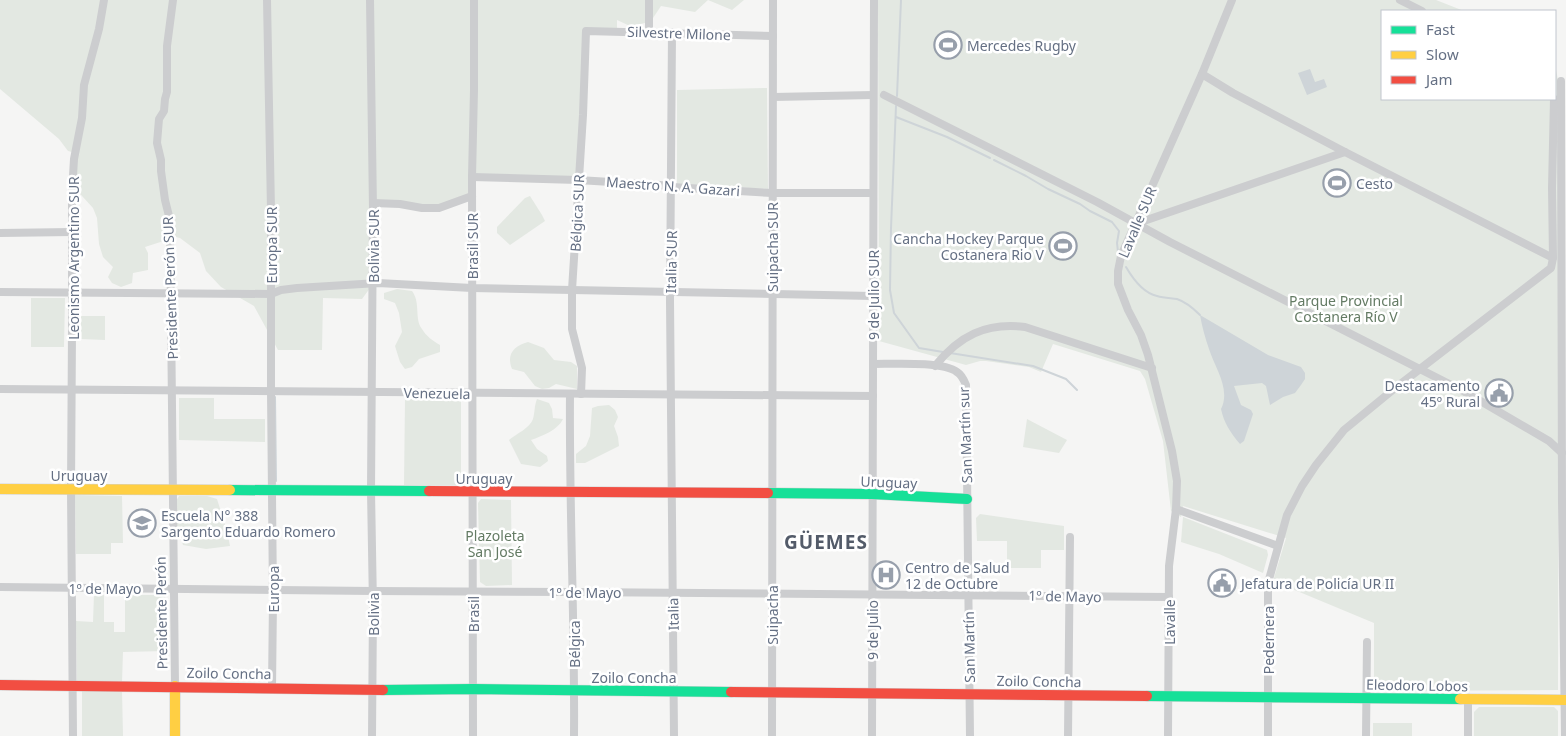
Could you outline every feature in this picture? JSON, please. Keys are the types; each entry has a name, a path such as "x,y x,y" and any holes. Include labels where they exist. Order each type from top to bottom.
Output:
{"street":[{"name":"Leonismo Argentino SUR","path":"73,736 70,489 72,194 74,159 82,118 84,85 99,29 104,0"},
{"name":"Presidente Perón SUR","path":"172,490 170,220 165,200 161,170 162,160 158,143 159,119 164,111 164,99 167,92 167,46 173,0"},
{"name":"Europa SUR","path":"268,0 272,490"},
{"name":"Bolivia SUR","path":"370,0 373,203 371,491"},
{"name":"Brasil SUR","path":"472,492 474,0"},
{"path":"649,0 649,31"},
{"name":"Suipacha SUR","path":"772,494 773,0"},
{"path":"773,97 873,95 874,0"},
{"name":"Lavalle SUR","path":"1176,509 1177,481 1175,466 1152,368 1144,343 1118,284 1118,271 1121,256 1202,74 1232,0"},
{"path":"1400,0 1420,10"},
{"name":"Silvestre Milone","path":"586,31 649,31 773,36"},
{"name":"Bélgica SUR","path":"581,394 582,368 572,329 572,290 583,115 586,31"},
{"name":"Italia SUR","path":"672,32 670,292 672,493"},
{"path":"1202,74 1233,93 1344,152 1553,258 1554,100"},
{"path":"1561,81 1564,245 1564,405 1562,453 1565,736"},
{"name":"9 de Julio SUR","path":"872,494 874,296 873,95"},
{"path":"884,95 1097,202 1135,224 1465,392 1549,441 1562,453"},
{"path":"1135,224 1344,152"},
{"name":"Maestro N. A. Gazari","path":"472,177 578,180 660,185 672,188 772,193 874,193"},
{"path":"373,203 439,208 472,196"},
{"path":"0,233 72,232"},
{"name":"Pedernera","path":"1268,736 1268,583 1287,515 1302,486 1344,430 1551,268 1553,258"},
{"path":"0,292 271,294 281,290 296,288 373,284 472,288 874,296"},
{"path":"873,364 935,366 949,350 982,330 1008,325 1024,327 1152,368"},
{"name":"San Martín sur","path":"935,366 951,369 964,379 966,392 967,499"},
{"name":"Venezuela","path":"0,389 873,396"},
{"path":"570,394 570,492"},
{"name":"Uruguay","path":"0,489 872,494 967,499"},
{"name":"Presidente Perón","path":"172,490 175,588 175,736"},
{"name":"Europa","path":"272,490 272,688"},
{"name":"Bolivia","path":"371,491 373,591 372,736"},
{"name":"Brasil","path":"472,492 473,736"},
{"name":"Bélgica","path":"570,492 574,736"},
{"name":"Italia","path":"672,493 674,736"},
{"name":"Suipacha","path":"772,494 772,736"},
{"name":"9 de Julio","path":"872,494 872,736"},
{"name":"San Martín","path":"967,499 970,736"},
{"path":"1176,509 1278,546"},
{"name":"Lavalle","path":"1168,736 1169,566 1176,509"},
{"path":"1068,736 1071,596 1070,537"},
{"name":"1º de Mayo","path":"0,587 1169,597"},
{"path":"1366,736 1367,642"},
{"name":"Zoilo Concha","path":"0,685 1268,698"},
{"name":"Eleodoro Lobos","path":"1268,698 1566,700"},
{"path":"1468,700 1468,736"}],"green space":[{"path":"0,0 708,0 695,12 661,6 653,18 645,23 630,26 617,20 617,31 586,31 578,180 472,177 472,196 439,208 374,204 373,284 362,299 323,298 322,350 278,350 254,306 221,287 206,271 200,253 180,238 176,237 145,247 148,253 148,270 133,273 132,283 121,287 112,283 108,277 113,267 103,257 99,244 97,218 93,208 72,185 75,156 80,154 68,151 59,139 0,89"},
{"path":"708,0 744,0 732,10"},
{"name":"Parque Provincial Costanera Río V","path":"878,0 1436,0 1461,10 1381,10 1381,100 1556,100 1556,70 1558,80 1559,237 1558,690 1386,691 1374,680 1374,623 1273,581 1286,538 1183,506 1181,517 1171,511 1163,441 1145,379 1140,371 1053,344 1041,372 1029,367 986,361 966,365 879,341"},
{"path":"767,88 768,189 677,184 677,90"},
{"path":"530,196 545,221 510,245 497,233 497,227 525,198"},
{"path":"397,289 412,291 415,296 420,325 432,340 440,345 440,352 419,359 412,367 405,369 400,362 395,346 402,332 399,313 395,303 384,299 384,293"},
{"path":"31,298 65,298 64,347 31,347"},
{"path":"81,316 105,316 105,340 81,339"},
{"path":"528,342 544,348 554,360 571,362 577,366 577,389 556,384 542,389 535,386 524,372 512,369 510,359 512,351"},
{"path":"179,398 214,398 214,419 265,419 265,442 179,440"},
{"path":"405,399 461,399 461,485 404,485"},
{"path":"537,399 549,403 553,418 563,419 554,429 531,440 537,449 547,456 548,461 540,467 521,464 509,440 531,422"},
{"path":"609,405 615,410 618,417 614,426 619,446 585,463 576,463 576,454 586,446 590,436 592,408"},
{"path":"1027,419 1067,440 1059,453 1023,447"},
{"path":"75,495 122,496 123,543 111,543 111,554 76,554"},
{"path":"179,496 207,496 217,499 230,546 206,549 183,545 175,514 176,501"},
{"name":"Plazoleta San José","path":"481,499 511,500 512,585 486,586 480,582 478,503"},
{"path":"980,514 1064,526 1064,550 1041,550 1041,568 1007,568 1007,541 977,541 976,518"},
{"path":"1183,517 1267,550 1268,555 1263,573 1219,554 1181,542"},
{"path":"94,594 104,595 104,622 114,622 114,632 125,632 125,595 164,595 166,599 166,651 123,652 122,682 77,681 76,621 93,622"},
{"path":"82,689 122,690 123,736 82,736"},
{"path":"1479,707 1554,707 1558,711 1558,736 1474,736 1474,712"},
{"path":"1373,723 1412,723 1412,736 1373,736"}],"shaded area":[{"path":"1310,69 1315,82 1324,79 1327,87 1307,95 1298,73"},
{"path":"1200,315 1268,355 1301,367 1305,373 1305,379 1295,393 1283,397 1270,405 1266,386 1262,383 1234,386 1241,405 1251,410 1253,414 1244,441 1240,444 1228,427 1222,414 1221,409 1224,401 1223,386 1208,345"}],"waterway":[{"path":"897,96 901,0"},
{"path":"896,106 890,290 894,313 919,348 943,352"},
{"path":"896,117 947,137 990,158"},
{"path":"994,160 1112,222 1119,231 1118,252"},
{"path":"1126,267 1135,281 1147,292 1160,297 1180,300 1200,315"},
{"path":"950,353 1033,366 1066,379 1077,390"},
{"path":"275,397 276,481"}],"traffic: fast":[{"path":"230,490 429,491"},
{"path":"768,493 872,494 967,499"},
{"path":"383,690 473,689 731,692"},
{"path":"1147,696 1460,699"}],"traffic: slow":[{"path":"0,489 230,490"},
{"path":"175,686 175,736"},
{"path":"1460,699 1566,700"}],"traffic: jam":[{"path":"429,491 768,493"},
{"path":"0,685 383,690"},
{"path":"731,692 1147,696"}],"place":[{"name":"Mercedes Rugby","path":"948,45"},
{"name":"Cesto","path":"1337,183"},
{"name":"Cancha Hockey Parque Costanera Rio V","path":"1063,246"},
{"name":"Destacamento 45º Rural","path":"1499,393"},
{"name":"Escuela N° 388 Sargento Eduardo Romero","path":"142,523"},
{"name":"Centro de Salud 12 de Octubre","path":"886,575"},
{"name":"Jefatura de Policía UR II","path":"1222,583"}],"district":[{"name":"GÜEMES","path":"826,542"}]}
